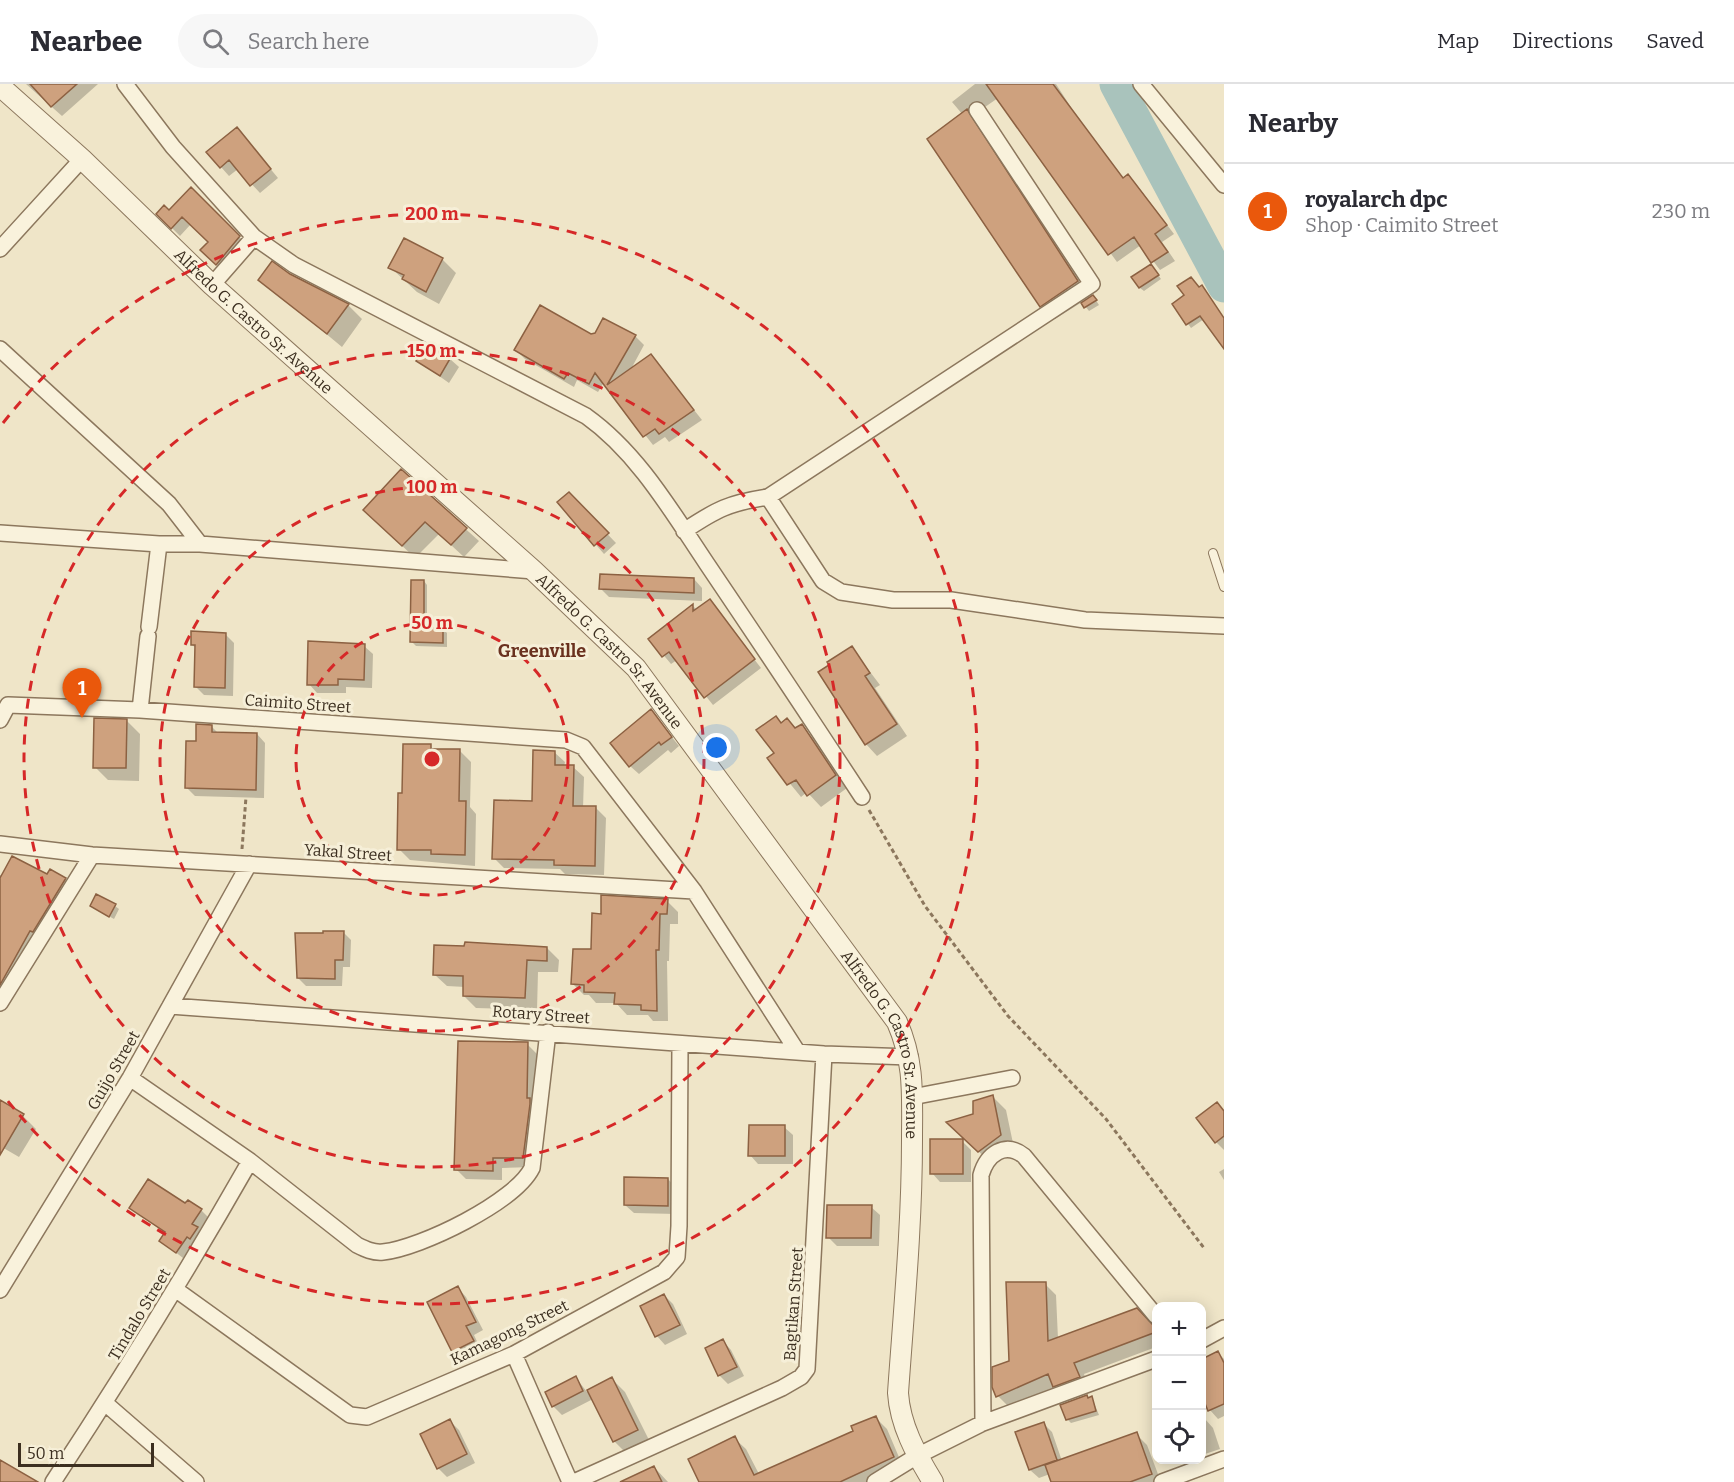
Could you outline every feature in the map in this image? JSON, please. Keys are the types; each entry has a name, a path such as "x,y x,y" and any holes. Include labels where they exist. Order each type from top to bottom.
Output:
{"street":[{"path":"125,84 173,147 254,237 294,264 586,416 608,432 630,455 684,531 862,797"},
{"path":"1141,84 1224,185"},
{"name":"Alfredo G. Castro Sr. Avenue","path":"0,86 82,159 213,285 534,572 636,668 897,1022 910,1056 912,1097 912,1196 898,1393 899,1409 917,1456 933,1482"},
{"path":"684,531 717,508 738,501 768,497 1092,284 977,110"},
{"path":"0,249 82,159"},
{"path":"213,285 254,237"},
{"path":"0,349 169,504 200,544"},
{"path":"768,497 823,581 841,592 893,600 951,600 1085,620 1224,626"},
{"path":"0,533 159,544 200,544 534,572"},
{"path":"140,710 159,544"},
{"name":"Caimito Street","path":"0,720 8,705 140,710 566,740 583,747 694,891"},
{"name":"Yakal Street","path":"0,844 92,855 694,891"},
{"path":"0,1003 92,855"},
{"name":"Guijo Street","path":"0,1290 130,1078 249,864"},
{"path":"694,891 797,1051"},
{"name":"Rotary Street","path":"170,1006 824,1054 910,1056"},
{"path":"130,1078 250,1161 357,1245 370,1251 398,1249 490,1208 517,1187 532,1168 548,1032"},
{"name":"Kamagong Street","path":"175,1289 350,1415 367,1417 514,1354 664,1272 677,1257 680,1191 680,1044"},
{"name":"Bagtikan Street","path":"572,1482 782,1389 801,1377 807,1369 824,1054"},
{"path":"912,1097 1012,1078"},
{"path":"983,1422 981,1175 991,1155 1004,1149 1015,1149 1024,1156 1152,1311"},
{"name":"Tindalo Street","path":"53,1482 175,1289 250,1161"},
{"path":"1206,1338 1224,1328"},
{"path":"514,1354 572,1482"},
{"path":"875,1482 917,1456 983,1422 1152,1360"},
{"path":"105,1403 186,1479"},
{"path":"1162,1482 1224,1459"}],"lane":[{"path":"1213,552 1224,587"}],"path":[{"path":"246,797 242,847 249,864"},
{"path":"862,797 925,906 1008,1016 1106,1119 1204,1248"}],"building":[{"path":"30,84 77,84 51,107"},
{"path":"986,84 1053,84 1123,178 1128,174 1167,225 1155,234 1168,252 1151,263 1134,237 1108,255"},
{"path":"967,109 1078,281 1040,307 927,139"},
{"path":"237,127 271,169 250,186 229,160 220,168 206,152"},
{"path":"191,187 240,236 216,265 200,250 208,242 182,217 171,229 156,214 164,205 169,210"},
{"path":"404,238 443,258 426,292 402,279 404,275 388,268"},
{"path":"272,261 290,274 349,304 327,334 258,280"},
{"path":"1151,264 1159,275 1139,288 1131,277"},
{"path":"1191,277 1199,287 1202,285 1224,318 1224,349 1200,316 1186,325 1172,304 1184,295 1177,286"},
{"path":"1093,295 1097,300 1084,308 1081,303"},
{"path":"540,305 591,334 595,333 603,318 636,335 607,385 651,354 694,410 659,434 655,429 643,437 595,373 589,384 568,373 564,379 514,350"},
{"path":"426,344 451,357 440,376 416,361"},
{"path":"401,469 467,528 451,545 425,522 402,546 363,510"},
{"path":"569,492 609,533 594,546 557,502"},
{"path":"600,574 694,578 694,593 599,589"},
{"path":"411,580 424,580 424,627 443,628 443,643 410,642"},
{"path":"710,599 755,659 704,698 669,652 662,657 648,639 693,604 693,611"},
{"path":"191,631 226,633 225,688 194,687 195,645 191,645"},
{"path":"308,641 365,644 364,680 338,679 338,685 307,685"},
{"path":"852,646 870,673 865,676 897,724 865,745 818,672 829,665 827,662"},
{"path":"651,709 672,737 661,745 659,742 629,767 610,743"},
{"path":"776,716 781,723 787,718 795,728 802,724 836,775 807,796 796,780 787,785 767,758 774,753 756,730"},
{"path":"94,718 127,719 126,768 93,768"},
{"path":"196,724 212,725 212,732 257,733 256,790 185,788 186,741 196,741"},
{"path":"403,744 431,744 431,749 460,749 459,801 466,801 465,855 431,854 431,850 397,850 398,793 402,793"},
{"path":"533,750 555,751 555,765 574,765 573,806 596,806 595,866 554,865 554,860 492,859 494,800 532,801"},
{"path":"12,856 47,874 50,869 66,878 33,932 30,931 0,985 0,878"},
{"path":"96,894 116,904 109,917 90,906"},
{"path":"601,895 668,899 667,914 660,914 659,950 656,950 657,1011 641,1010 641,1005 614,1004 615,993 584,992 584,985 571,984 573,949 591,949 592,913 601,914"},
{"path":"323,931 344,931 343,960 335,960 335,979 297,978 295,933 323,933"},
{"path":"465,942 547,947 547,961 527,960 525,998 463,996 463,976 433,975 434,945 464,946"},
{"path":"458,1041 528,1042 527,1098 530,1098 530,1104 523,1158 493,1158 493,1171 454,1170"},
{"path":"993,1095 1001,1135 978,1152 946,1122 973,1114 973,1101"},
{"path":"0,1100 24,1114 0,1155"},
{"path":"1217,1102 1224,1111 1224,1136 1215,1143 1196,1118"},
{"path":"749,1125 785,1125 785,1156 748,1156"},
{"path":"930,1139 963,1139 963,1174 930,1174"},
{"path":"624,1177 668,1178 668,1206 624,1205"},
{"path":"148,1179 185,1203 188,1200 202,1209 192,1224 198,1227 190,1239 187,1237 176,1253 159,1241 165,1232 129,1208"},
{"path":"827,1205 872,1205 871,1238 826,1238"},
{"path":"1006,1282 1046,1282 1048,1341 1137,1308 1152,1324 1152,1334 1074,1363 1080,1377 1053,1387 1048,1374 996,1397 992,1387 992,1367 1009,1361"},
{"path":"458,1286 476,1322 466,1326 474,1341 452,1352 427,1302"},
{"path":"664,1294 680,1325 655,1337 640,1306"},
{"path":"723,1339 737,1367 718,1376 705,1348"},
{"path":"1218,1351 1224,1363 1224,1404 1208,1411 1206,1406 1206,1357"},
{"path":"576,1376 583,1391 552,1407 545,1392"},
{"path":"612,1377 638,1430 613,1442 587,1390"},
{"path":"1087,1395 1088,1398 1092,1396 1096,1411 1066,1420 1060,1405"},
{"path":"876,1416 894,1457 840,1482 699,1482 688,1459 735,1436 754,1475 853,1431 851,1426"},
{"path":"450,1419 467,1454 437,1469 420,1434"},
{"path":"1044,1422 1057,1460 1029,1470 1015,1432"},
{"path":"1137,1432 1152,1474 1130,1482 1051,1482 1045,1465"},
{"path":"0,1460 38,1482 0,1482"},
{"path":"654,1466 662,1482 620,1482"}],"waterway":[{"path":"1116,84 1224,286"}],"place":[{"name":"royalarch dpc","path":"82,718"}],"district":[{"name":"Greenville","path":"542,651"}]}
